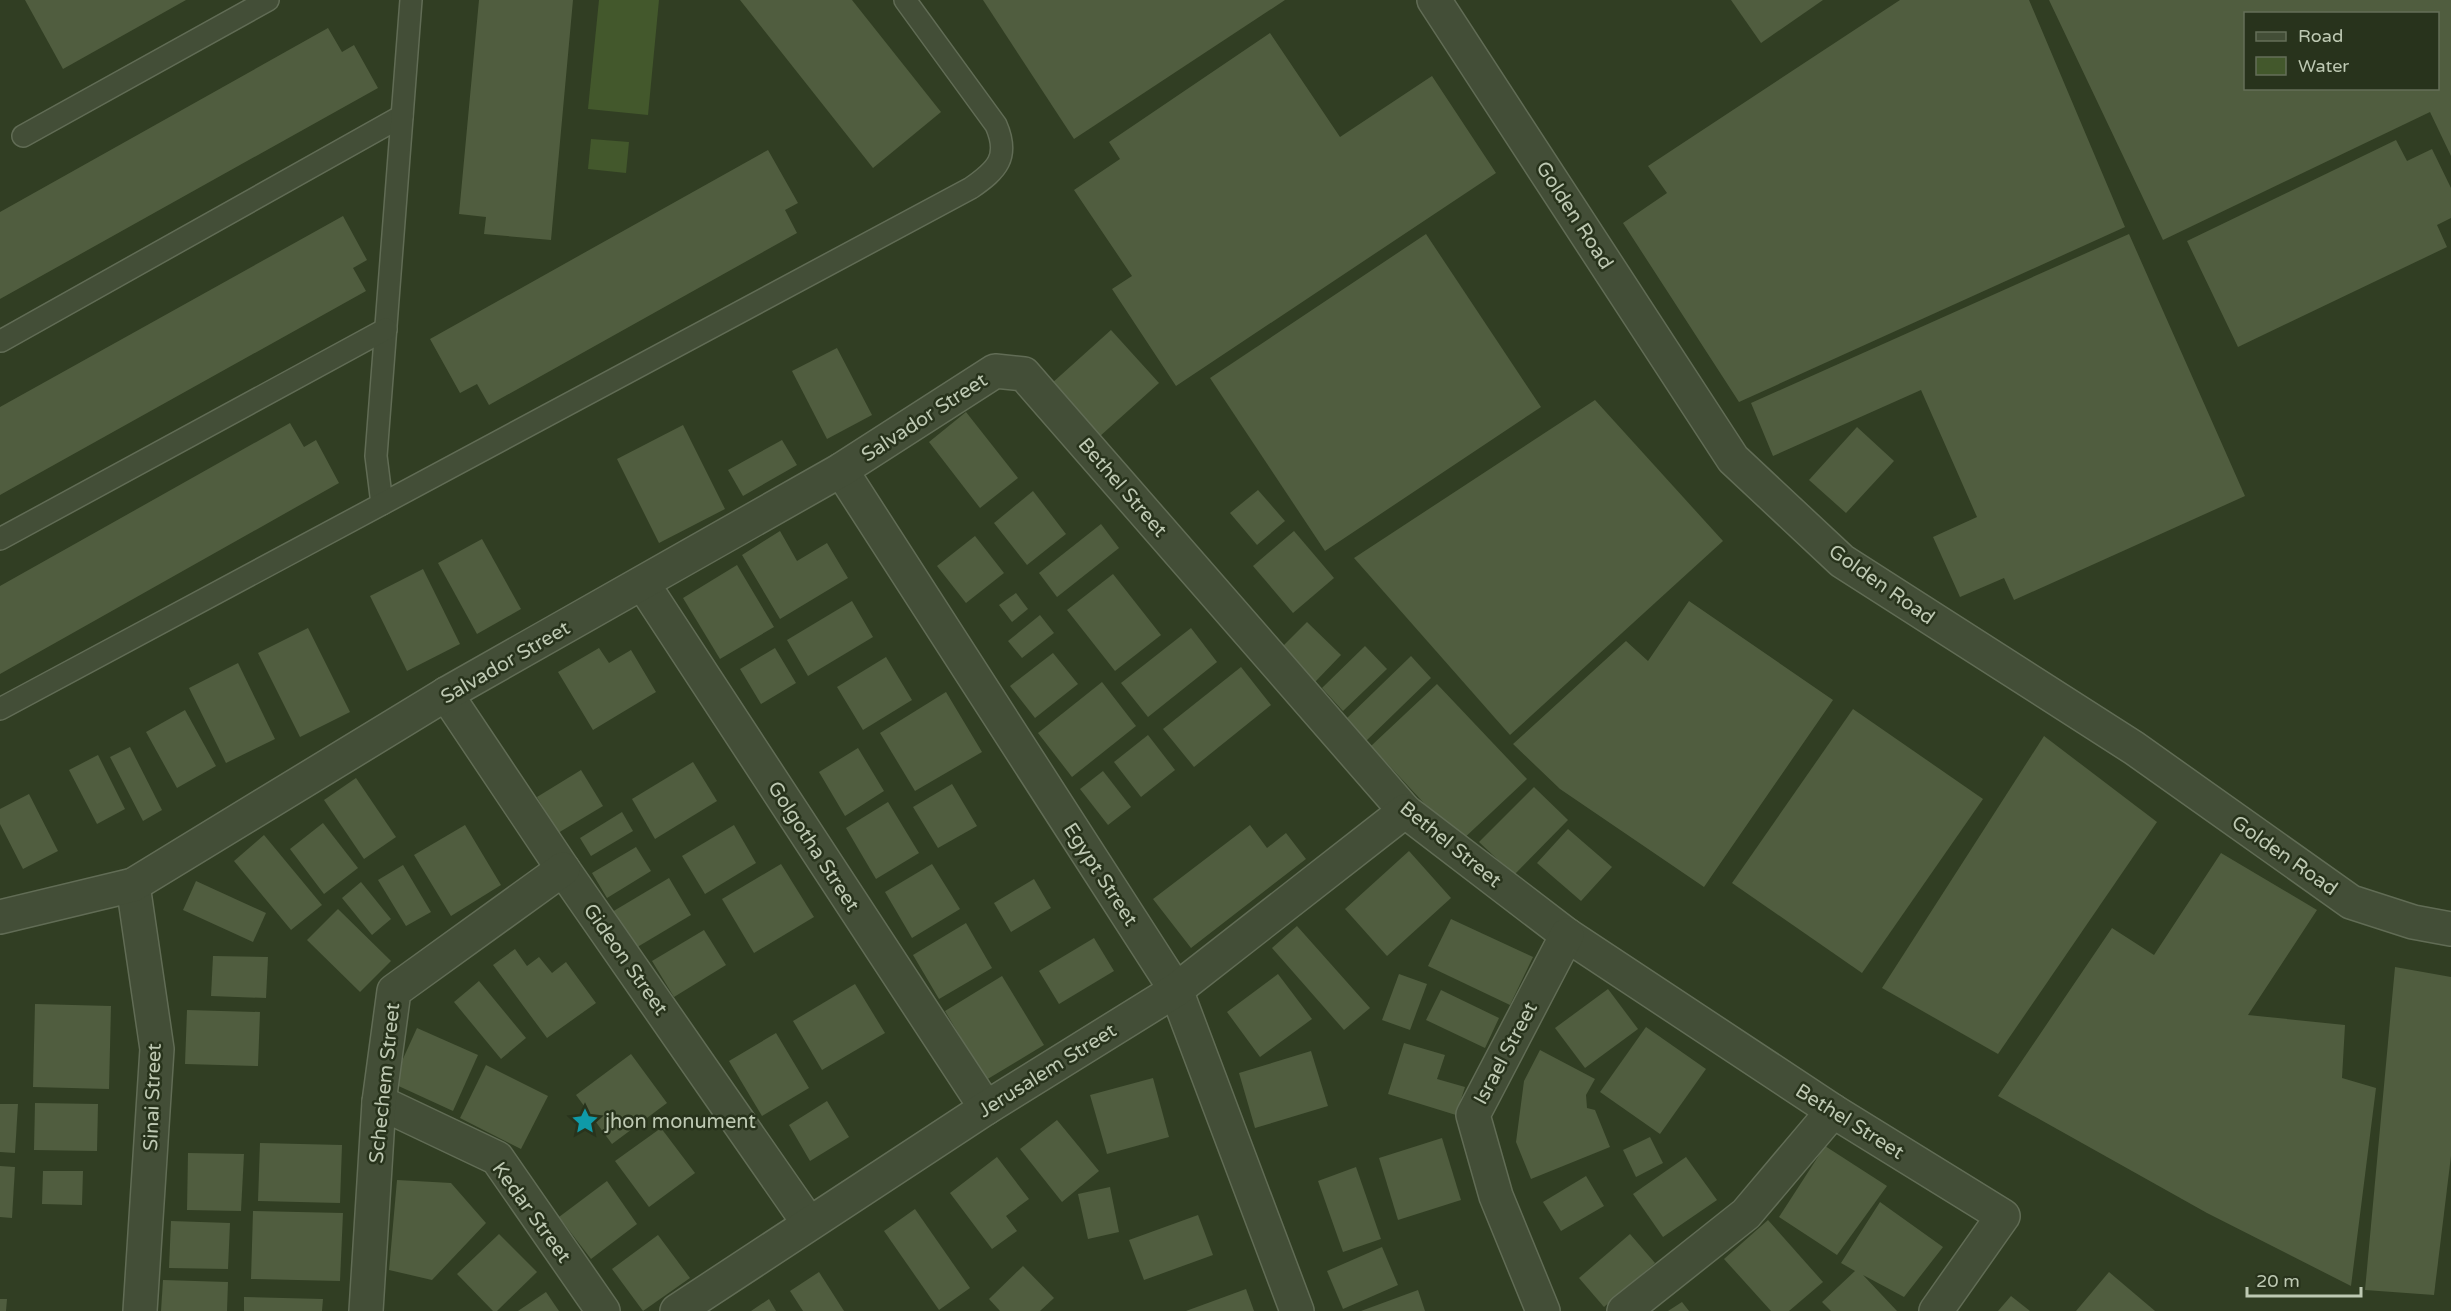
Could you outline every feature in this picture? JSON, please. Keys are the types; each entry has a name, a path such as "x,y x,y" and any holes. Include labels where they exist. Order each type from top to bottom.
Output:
{"street":[{"name":"Golden Road","path":"1434,0 1733,459 1842,561 2134,748 2351,902 2412,922 2451,929"},
{"name":"Salvador Street","path":"0,917 133,885 446,694 841,470 995,371"},
{"name":"Bethel Street","path":"995,371 1024,374 1405,811 1567,935 1833,1112 2003,1216 1936,1311"},
{"name":"Egypt Street","path":"841,470 1176,990 1297,1311"},
{"name":"Golgotha Street","path":"643,584 986,1108"},
{"name":"Gideon Street","path":"446,694 563,869 808,1222"},
{"name":"Jerusalem Street","path":"677,1311 808,1222 1176,990 1405,811"},
{"name":"Schechem Street","path":"366,1311 379,1102 394,992 563,869"},
{"name":"Sinai Street","path":"133,885 157,1049 140,1311"},
{"name":"Israel Street","path":"1543,1311 1496,1196 1473,1115 1567,935"},
{"name":"Kedar Street","path":"379,1102 497,1158 603,1311"},
{"path":"1624,1311 1746,1214 1833,1112"}],"lane":[{"path":"23,136 268,0"},
{"path":"382,504 376,456 411,0"},
{"path":"0,709 987,177 1002,159 1002,139 996,125 905,0"},
{"path":"1,341 402,116"},
{"path":"0,539 386,328"}],"water":[{"path":"599,0 659,0 648,115 588,109"},
{"path":"591,139 629,142 626,173 588,169"}],"building":[{"path":"25,0 186,0 63,69"},
{"path":"479,0 573,0 551,240 484,234 486,217 459,214"},
{"path":"740,0 852,0 941,112 873,168"},
{"path":"983,0 1285,0 1074,139"},
{"path":"1731,0 1823,0 1761,43"},
{"path":"1900,0 2029,0 2125,227 1739,402 1623,223 1667,193 1648,166"},
{"path":"2049,0 2451,0 2451,156 2430,112 2163,240"},
{"path":"328,28 342,52 354,45 378,88 0,299 0,212"},
{"path":"1270,33 1340,137 1432,76 1496,173 1176,386 1112,289 1132,276 1074,190 1120,159 1109,142"},
{"path":"2396,140 2407,161 2432,149 2451,188 2451,218 2437,225 2447,247 2238,347 2187,241"},
{"path":"768,150 798,203 785,210 797,233 489,405 477,384 460,393 430,339"},
{"path":"343,216 367,260 353,268 366,291 0,495 0,407"},
{"path":"1426,234 1541,407 1325,551 1210,378"},
{"path":"2129,234 2245,496 2014,600 2004,578 1960,597 1933,537 1977,517 1921,390 1773,456 1751,403"},
{"path":"1111,330 1159,383 1099,437 1051,384"},
{"path":"837,348 872,415 827,439 792,371"},
{"path":"1595,400 1723,541 1510,735 1354,558"},
{"path":"966,412 1018,478 980,508 929,442"},
{"path":"290,423 304,447 316,440 339,483 0,674 0,586"},
{"path":"683,425 725,509 659,543 617,459"},
{"path":"1857,427 1894,461 1846,513 1809,480"},
{"path":"782,440 797,465 743,496 728,470"},
{"path":"1258,490 1285,521 1257,545 1230,513"},
{"path":"1033,491 1066,534 1027,565 994,523"},
{"path":"1101,524 1119,548 1057,597 1039,573"},
{"path":"780,531 797,561 827,543 848,578 780,619 742,555"},
{"path":"1294,531 1334,578 1293,613 1253,566"},
{"path":"975,536 1004,573 966,603 937,566"},
{"path":"482,539 521,609 477,634 438,563"},
{"path":"737,565 774,627 720,659 683,598"},
{"path":"423,569 460,644 407,671 370,596"},
{"path":"1113,574 1161,635 1115,671 1067,610"},
{"path":"1016,593 1028,609 1012,622 999,605"},
{"path":"852,601 873,637 808,676 787,640"},
{"path":"1689,601 1833,700 1704,887 1560,789 1513,744 1626,641 1648,661"},
{"path":"1040,615 1054,633 1022,658 1008,641"},
{"path":"1307,622 1341,655 1315,682 1280,649"},
{"path":"308,628 350,712 300,737 258,653"},
{"path":"1191,628 1217,662 1148,717 1121,683"},
{"path":"1365,646 1387,669 1343,711 1322,688"},
{"path":"599,648 609,663 631,650 656,692 593,730 558,672"},
{"path":"775,648 796,683 761,704 740,669"},
{"path":"1053,653 1078,684 1035,718 1010,686"},
{"path":"1411,656 1431,678 1366,741 1345,720"},
{"path":"886,657 912,700 863,730 837,687"},
{"path":"238,663 275,739 226,763 189,688"},
{"path":"1241,667 1271,705 1194,767 1163,729"},
{"path":"1102,682 1136,726 1072,777 1038,733"},
{"path":"1437,684 1527,779 1460,842 1371,746"},
{"path":"946,692 982,752 915,791 880,733"},
{"path":"1853,709 1983,799 1862,973 1732,883"},
{"path":"185,710 216,766 177,788 146,732"},
{"path":"1148,735 1175,770 1141,797 1114,762"},
{"path":"2044,736 2157,822 1998,1054 1882,988"},
{"path":"130,747 162,810 143,821 110,757"},
{"path":"858,748 884,791 845,816 819,772"},
{"path":"98,755 125,809 97,824 69,770"},
{"path":"693,762 717,801 655,839 632,799"},
{"path":"581,770 603,806 558,833 537,797"},
{"path":"1103,771 1131,807 1108,825 1080,789"},
{"path":"356,778 396,837 364,859 324,800"},
{"path":"952,784 977,826 938,848 913,807"},
{"path":"1534,787 1568,820 1514,875 1479,842"},
{"path":"29,794 58,851 23,869 0,824 0,809"},
{"path":"888,802 919,853 876,879 846,828"},
{"path":"622,812 633,831 591,856 580,838"},
{"path":"323,823 358,868 324,894 290,849"},
{"path":"465,825 501,885 451,916 414,855"},
{"path":"734,825 756,863 705,894 682,856"},
{"path":"1250,825 1267,848 1286,833 1306,859 1191,948 1153,899"},
{"path":"1568,829 1612,867 1581,901 1537,863"},
{"path":"264,835 322,905 291,930 234,861"},
{"path":"636,847 651,871 607,898 592,873"},
{"path":"1409,851 1451,898 1387,956 1345,909"},
{"path":"2221,853 2317,910 2248,1015 2345,1025 2342,1078 2376,1088 2351,1286 2207,1213 1998,1096 2112,928 2154,955"},
{"path":"781,864 814,917 754,953 722,899"},
{"path":"932,864 960,909 912,938 885,892"},
{"path":"403,865 431,912 406,926 378,880"},
{"path":"669,878 691,915 634,949 612,912"},
{"path":"1034,879 1051,908 1011,932 994,903"},
{"path":"196,881 266,913 253,942 183,910"},
{"path":"361,882 391,919 372,935 342,898"},
{"path":"338,909 391,961 360,992 307,940"},
{"path":"1451,919 1533,957 1510,1005 1428,966"},
{"path":"966,923 992,968 939,999 913,955"},
{"path":"1297,926 1370,1008 1344,1030 1272,948"},
{"path":"704,930 726,965 674,997 652,961"},
{"path":"1094,938 1114,971 1059,1004 1039,971"},
{"path":"515,949 527,966 539,957 552,973 566,962 596,1003 547,1038 493,965"},
{"path":"213,956 268,957 266,998 211,996"},
{"path":"2395,967 2451,977 2451,1156 2434,1295 2365,1290"},
{"path":"1278,974 1312,1019 1260,1057 1227,1012"},
{"path":"1399,974 1427,984 1410,1030 1382,1020"},
{"path":"1002,976 1044,1045 986,1080 945,1011"},
{"path":"479,981 526,1038 501,1059 454,1002"},
{"path":"855,984 885,1033 822,1070 793,1021"},
{"path":"1608,989 1638,1029 1585,1068 1555,1028"},
{"path":"1441,990 1499,1018 1485,1048 1426,1020"},
{"path":"35,1004 111,1006 109,1089 33,1087"},
{"path":"187,1010 260,1012 258,1066 185,1064"},
{"path":"1646,1027 1706,1069 1660,1134 1600,1092"},
{"path":"417,1028 478,1055 453,1111 392,1083"},
{"path":"776,1033 809,1088 762,1116 729,1061"},
{"path":"1404,1043 1445,1055 1437,1079 1465,1087 1456,1115 1388,1094"},
{"path":"1540,1050 1595,1079 1586,1095 1587,1108 1595,1110 1610,1147 1531,1179 1516,1142 1524,1081"},
{"path":"1311,1051 1328,1106 1255,1128 1239,1073"},
{"path":"631,1054 667,1103 612,1144 576,1095"},
{"path":"486,1065 548,1096 521,1149 460,1118"},
{"path":"1153,1078 1169,1137 1107,1154 1090,1095"},
{"path":"827,1101 849,1137 810,1161 789,1125"},
{"path":"35,1103 98,1104 97,1151 34,1150"},
{"path":"0,1104 18,1104 15,1153 0,1152"},
{"path":"1057,1120 1099,1171 1062,1202 1020,1149"},
{"path":"661,1128 695,1173 649,1207 615,1161"},
{"path":"1650,1137 1663,1163 1636,1177 1623,1150"},
{"path":"1442,1138 1461,1200 1398,1220 1379,1158"},
{"path":"260,1143 342,1145 340,1203 258,1201"},
{"path":"1825,1146 1887,1186 1837,1255 1779,1217"},
{"path":"188,1153 244,1154 241,1211 187,1210"},
{"path":"997,1157 1029,1199 1006,1216 1017,1231 992,1249 950,1193"},
{"path":"1686,1157 1717,1200 1663,1237 1633,1194"},
{"path":"0,1166 15,1167 12,1218 0,1217"},
{"path":"1356,1167 1381,1239 1343,1252 1318,1181"},
{"path":"43,1171 83,1171 82,1205 42,1204"},
{"path":"1586,1176 1604,1206 1561,1231 1543,1202"},
{"path":"397,1180 451,1183 486,1223 432,1280 389,1270"},
{"path":"607,1181 637,1224 591,1259 559,1217"},
{"path":"1110,1187 1119,1232 1088,1239 1078,1194"},
{"path":"1880,1202 1943,1247 1904,1297 1863,1275 1897,1311 1831,1311 1822,1302 1855,1271 1841,1263"},
{"path":"915,1209 970,1288 939,1310 884,1231"},
{"path":"253,1211 343,1213 340,1281 251,1279"},
{"path":"1198,1215 1213,1255 1144,1280 1129,1240"},
{"path":"1768,1220 1823,1282 1789,1311 1771,1311 1724,1259"},
{"path":"171,1221 230,1223 228,1269 169,1268"},
{"path":"499,1234 537,1272 497,1311 493,1311 457,1274"},
{"path":"1630,1234 1655,1263 1604,1307 1579,1278"},
{"path":"658,1235 690,1278 643,1311 612,1269"},
{"path":"1382,1247 1398,1285 1343,1309 1327,1271"},
{"path":"1023,1266 1054,1298 1040,1311 1000,1311 989,1299"},
{"path":"819,1272 844,1311 803,1311 790,1291"},
{"path":"2109,1272 2155,1311 2076,1311"},
{"path":"163,1280 228,1282 227,1311 161,1311"},
{"path":"1246,1289 1254,1311 1186,1311"},
{"path":"1418,1290 1425,1311 1361,1311"},
{"path":"546,1292 559,1311 518,1311"},
{"path":"2011,1296 2030,1311 1998,1311"},
{"path":"244,1297 323,1299 322,1311 244,1311"},
{"path":"0,1299 7,1299 6,1311 0,1311"},
{"path":"769,1299 776,1311 751,1311"},
{"path":"1682,1302 1689,1311 1668,1311"}],"place":[{"name":"jhon monument","path":"585,1121"}]}
